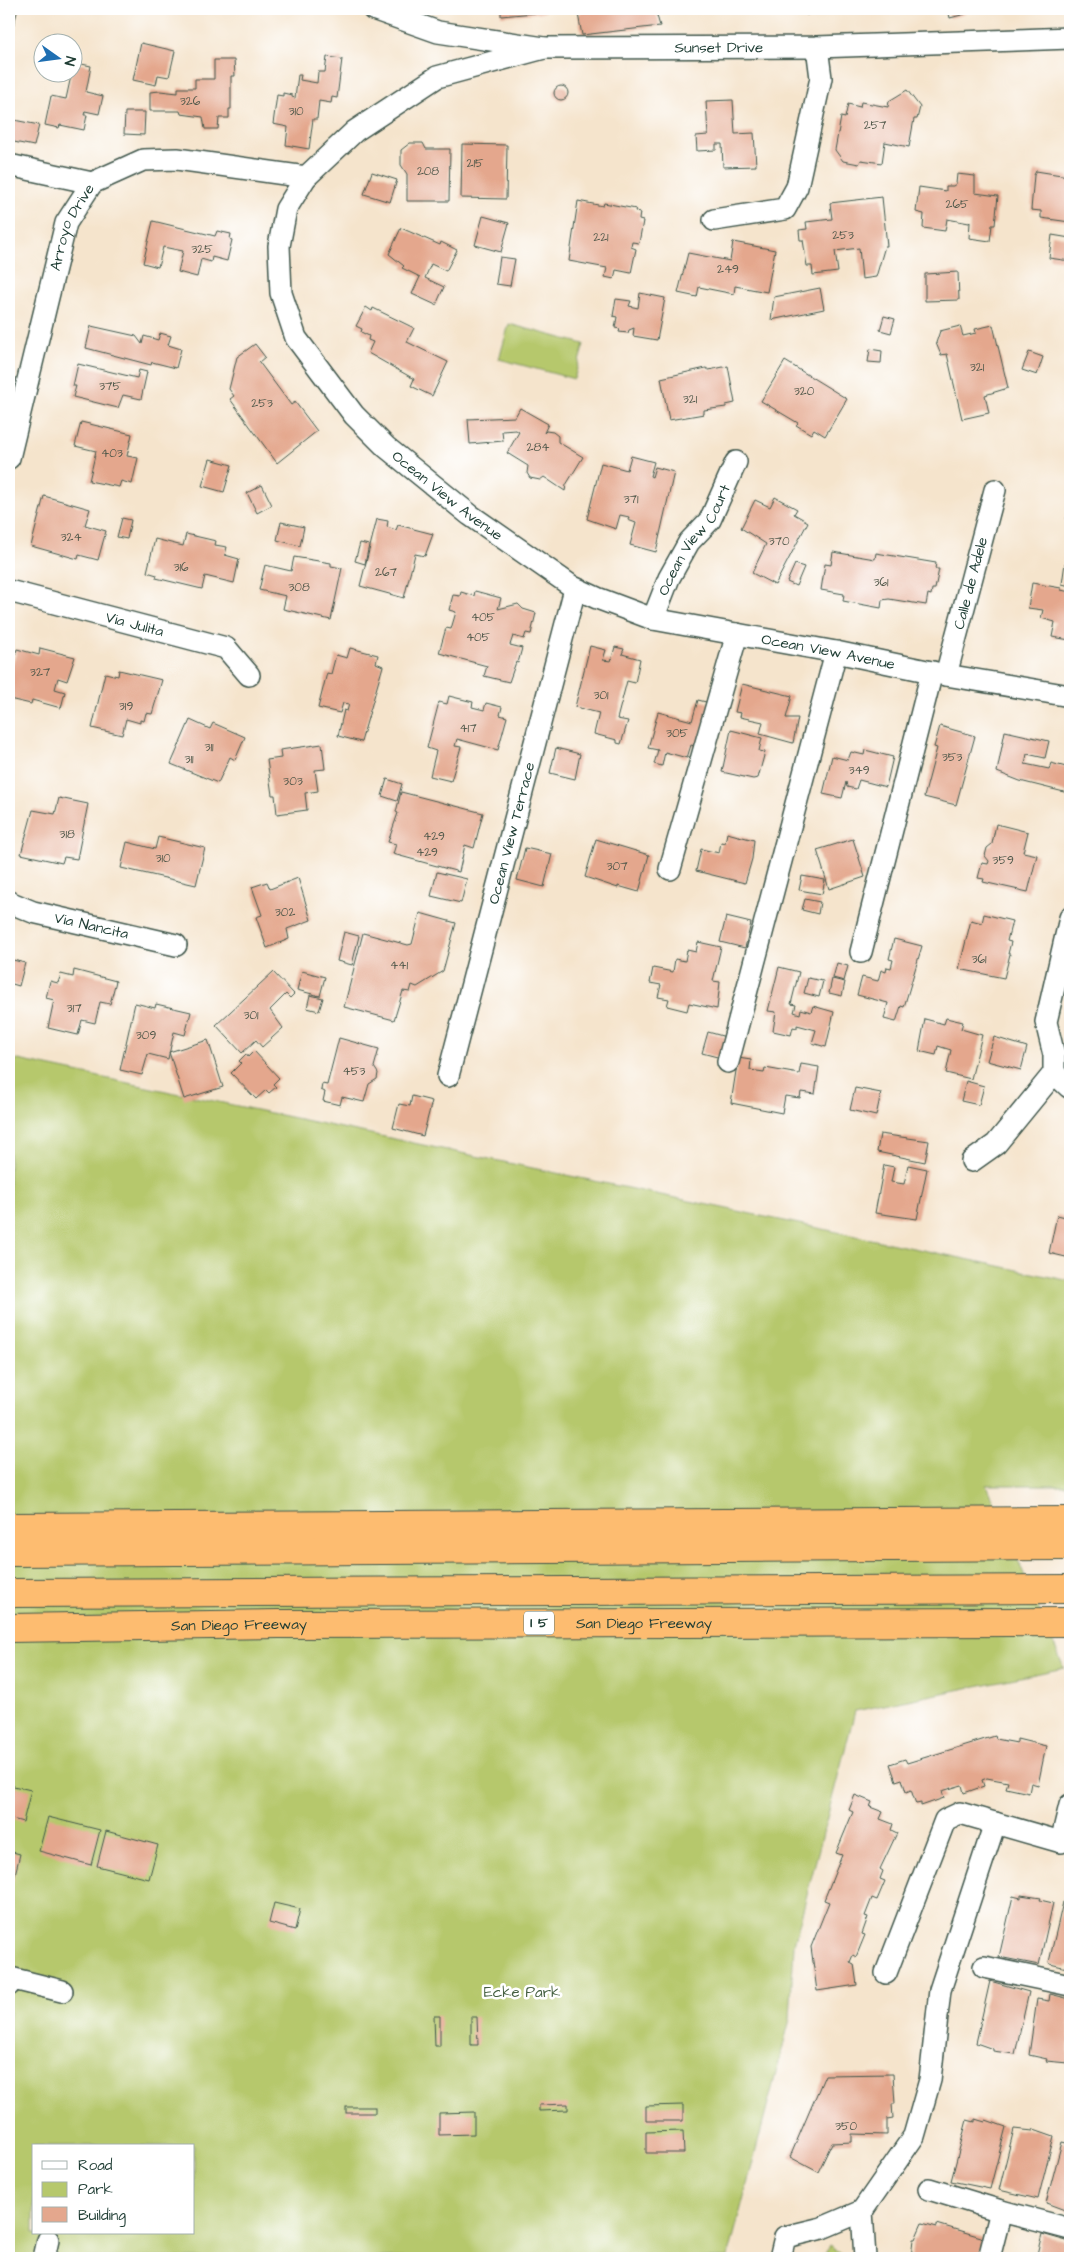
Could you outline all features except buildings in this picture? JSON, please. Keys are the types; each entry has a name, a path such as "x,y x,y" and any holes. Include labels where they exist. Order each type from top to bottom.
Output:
{"highway":[{"path":"17,1524 1070,1521"},
{"path":"9,1552 1070,1546"},
{"path":"9,1593 1070,1589"},
{"name":"San Diego Freeway","path":"9,1628 278,1624 1070,1622"}],"street":[{"name":"Sunset Drive","path":"373,9 438,32 544,48 817,47 1070,38"},
{"path":"714,220 785,209 797,187 821,78 817,47"},
{"name":"Ocean View Avenue","path":"544,48 437,77 355,131 306,177 286,209 279,246 281,293 296,338 354,415 386,447 470,515 575,588 653,619 836,652 939,674 1070,696"},
{"name":"Arroyo Drive","path":"9,458 66,223 92,184 143,160 176,159 306,177"},
{"path":"9,165 92,184"},
{"name":"Ocean View Court","path":"653,619 669,578 689,542 710,520 736,462"},
{"name":"Calle de Adele","path":"861,952 939,674 995,490"},
{"name":"Ocean View Terrace","path":"448,1076 575,588"},
{"name":"Via Julita","path":"9,591 226,648 249,675"},
{"path":"670,869 737,634"},
{"path":"728,1062 836,652"},
{"name":"Via Nancita","path":"9,902 33,912 176,945"},
{"path":"972,1161 996,1144 1061,1080 1046,1022 1070,918"},
{"path":"886,1973 944,1820 960,1812 1061,1842 1070,1806"},
{"path":"780,2258 785,2237 822,2228 862,2211 914,2136 930,2080 940,1990 995,1823"},
{"path":"984,1967 1070,1986"},
{"path":"9,1980 62,1991"},
{"path":"929,2189 1001,2211 1070,2228"},
{"path":"862,2211 865,2258"},
{"path":"989,2258 1001,2211"}],"green space":[{"path":"509,324 584,344 574,379 499,359"},
{"name":"Ecke Park","path":"9,1058 1070,1281 1070,1485 986,1485 1064,1668 855,1711 794,1944 790,2019 728,2258 9,2258"},
{"path":"830,2245 841,2253 843,2258 824,2258"}]}
